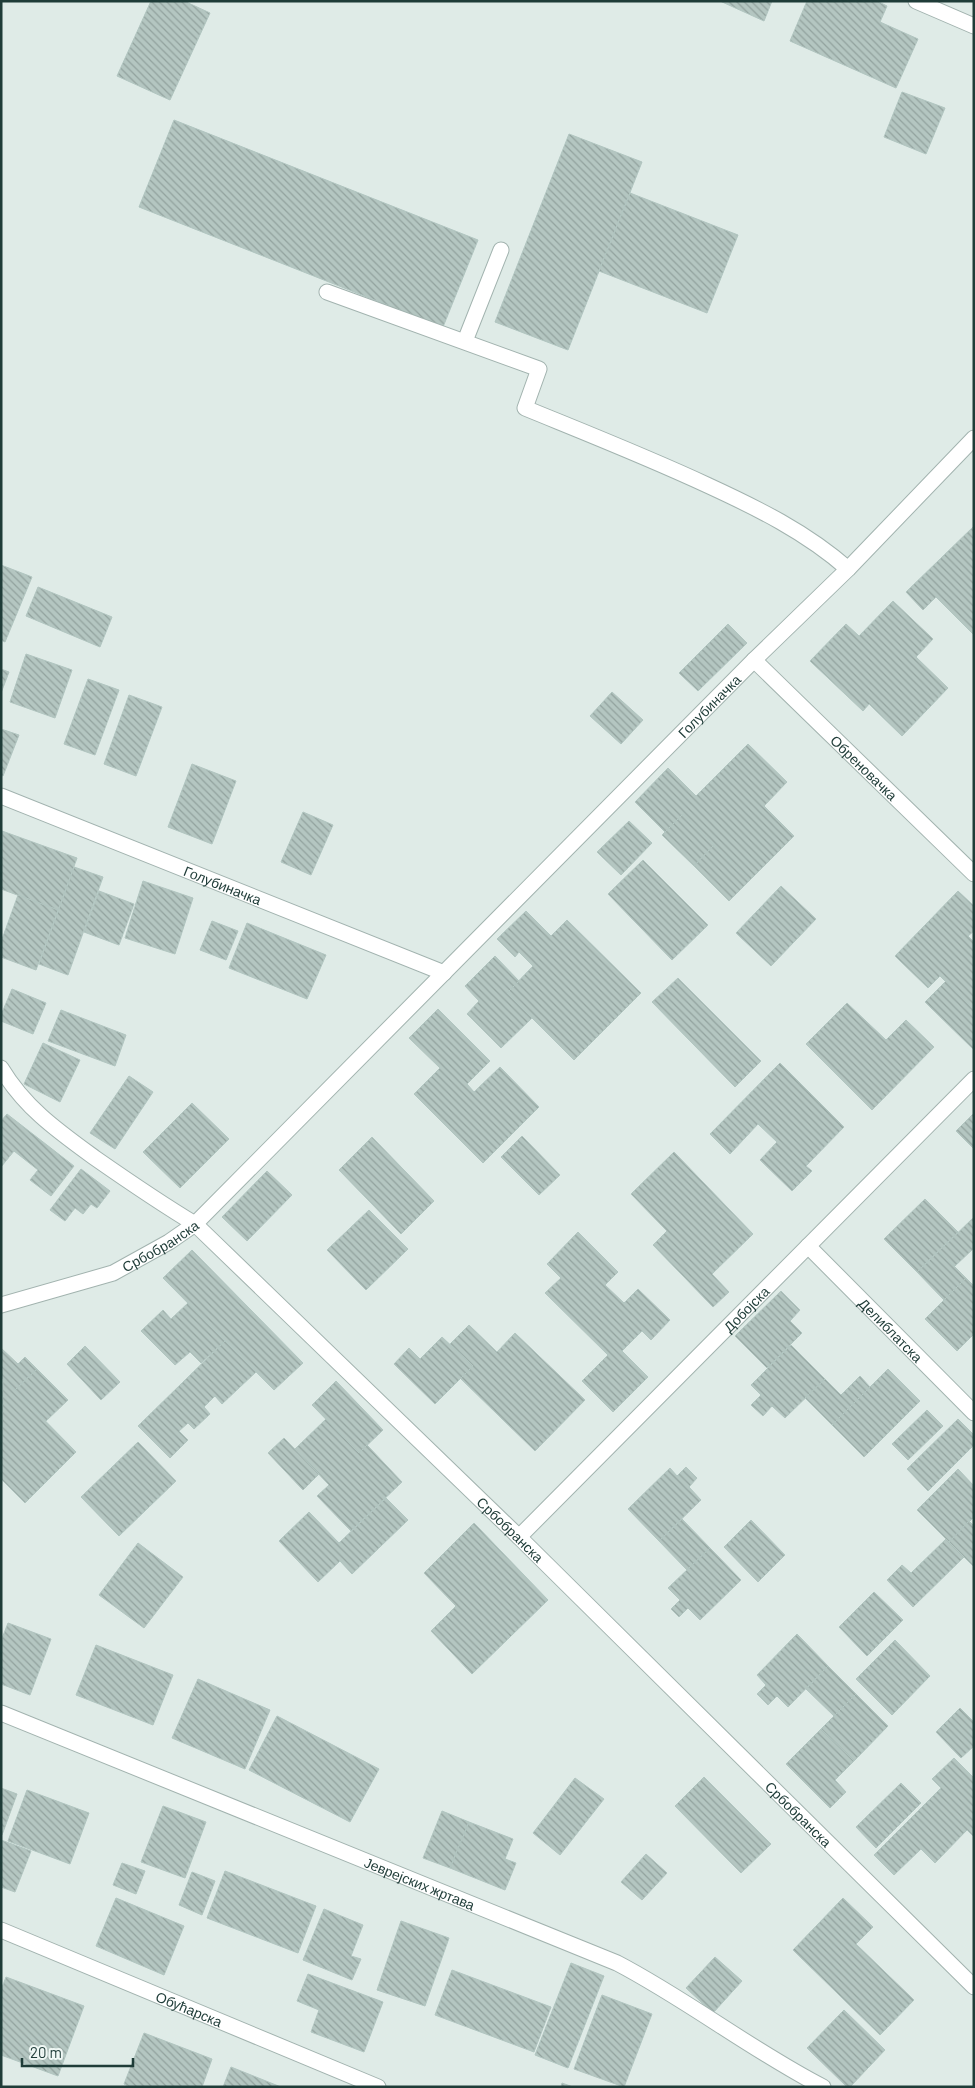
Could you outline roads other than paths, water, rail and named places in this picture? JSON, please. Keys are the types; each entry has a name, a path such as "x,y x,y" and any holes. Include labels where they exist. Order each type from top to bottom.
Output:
{"street":[{"path":"916,1 974,26"},
{"path":"465,341 501,250"},
{"path":"327,292 539,369 525,408 661,464 741,501 802,533 848,569"},
{"name":"Голубиначка","path":"195,1224 754,660 848,569 974,438"},
{"name":"Обреновачка","path":"754,660 974,874"},
{"name":"Голубиначка","path":"1,796 444,973"},
{"path":"1,1068 11,1085 28,1106 146,1195 195,1224"},
{"name":"Добојска","path":"519,1538 974,1079"},
{"name":"Србобранска","path":"1,1305 113,1273 169,1242 195,1224 519,1538 974,1987"},
{"name":"Делиблатска","path":"808,1246 974,1413"},
{"name":"Јеврејских жртава","path":"1,1713 617,1963 682,2000 783,2067 823,2087"},
{"name":"Обућарска","path":"1,1930 378,2087"}]}
